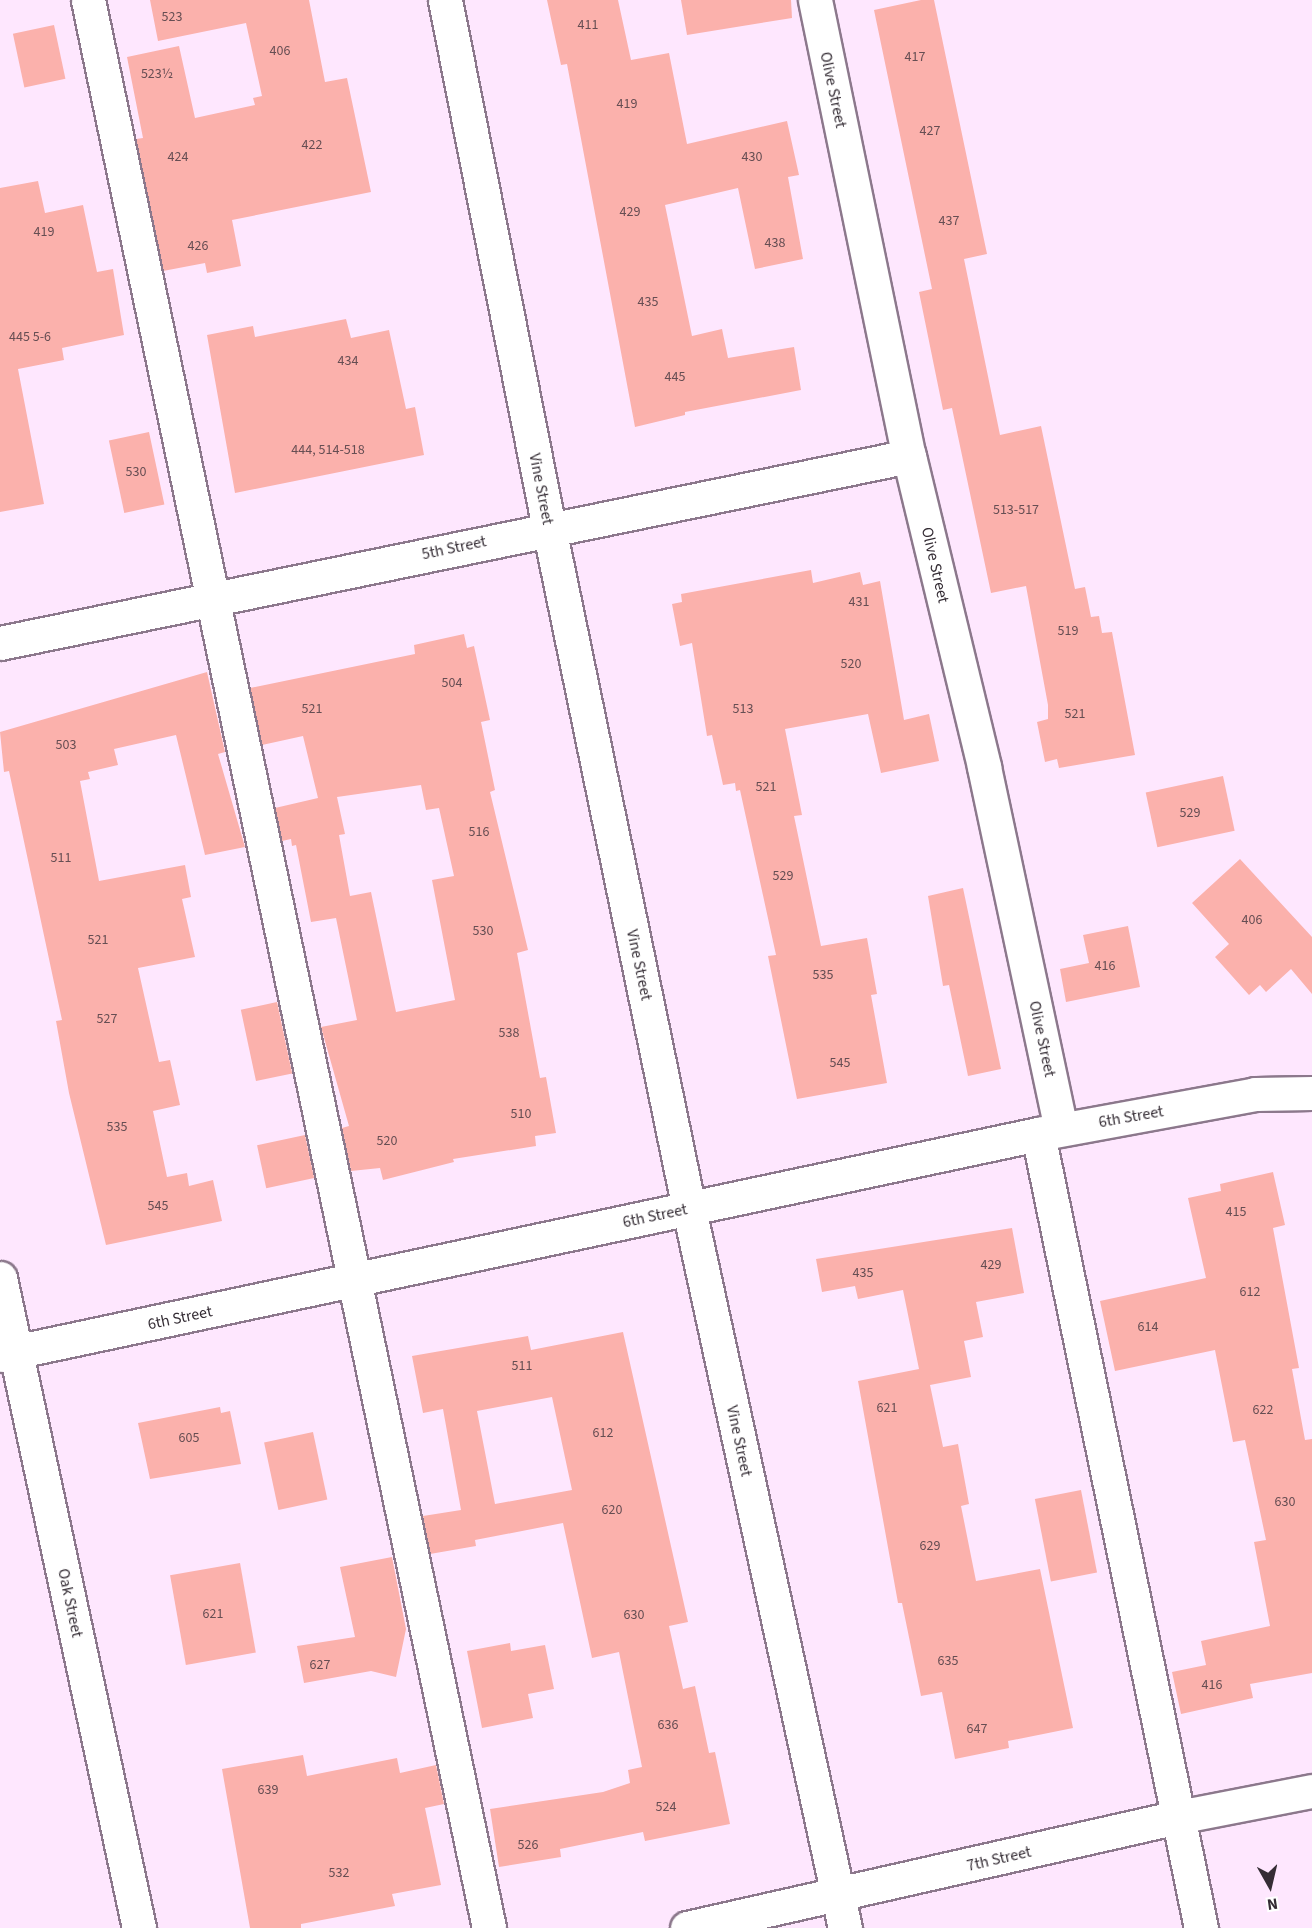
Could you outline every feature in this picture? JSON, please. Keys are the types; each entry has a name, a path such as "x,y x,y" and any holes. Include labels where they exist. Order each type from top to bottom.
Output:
{"street":[{"path":"88,0 489,1928"},
{"name":"Vine Street","path":"445,0 549,528 689,1209 842,1912"},
{"name":"Olive Street","path":"815,0 909,456 984,767 1049,1132 1201,1928"},
{"name":"5th Street","path":"0,643 549,528 909,456"},
{"name":"6th Street","path":"8,1353 356,1281 1049,1132 1255,1094 1312,1093"},
{"name":"Oak Street","path":"0,1278 8,1353 139,1928"},
{"name":"7th Street","path":"687,1928 842,1912 1178,1816 1312,1791"}],"building":[{"path":"150,0 309,0 325,82 347,78 371,192 232,220 241,266 207,273 205,263 163,271 136,139 143,138 127,57 179,46 195,118 255,105 253,98 262,96 246,23 158,41"},
{"path":"547,0 618,0 631,60 669,53 687,144 787,121 799,175 788,177 803,259 755,269 738,188 665,205 692,336 722,329 728,358 794,347 801,390 685,412 685,415 635,427 567,64 561,65"},
{"path":"681,0 791,0 792,18 687,35"},
{"path":"921,0 934,0 987,254 964,259 1000,435 1041,426 1075,589 1085,587 1091,617 1099,616 1102,633 1112,632 1135,755 1059,768 1057,759 1045,762 1037,722 1048,719 1048,705 1026,586 991,593 952,408 943,410 919,292 932,289 874,10"},
{"path":"54,25 65,79 24,88 13,34"},
{"path":"38,181 45,213 83,205 97,272 113,269 124,335 62,348 64,360 18,369 44,504 0,512 0,188"},
{"path":"346,319 351,338 389,330 406,409 415,407 424,455 235,493 207,335 253,326 255,337"},
{"path":"149,432 164,504 124,513 109,441"},
{"path":"811,570 813,583 860,572 863,585 880,581 904,720 929,714 939,761 881,773 868,714 785,729 802,815 794,816 821,946 867,938 877,994 871,995 887,1083 797,1099 768,956 776,955 740,790 736,791 735,783 723,785 712,735 707,736 692,643 680,646 672,604 682,602 681,594"},
{"path":"464,634 467,648 474,646 490,720 481,722 495,790 490,792 528,950 517,953 540,1078 546,1077 556,1133 535,1136 536,1146 453,1159 454,1162 383,1180 380,1168 351,1171 342,1128 349,1126 321,1027 357,1020 336,918 311,922 296,845 292,846 291,839 282,841 275,808 318,798 303,736 262,745 250,688 415,654 414,645","holes":["421,785 426,810 439,808 454,876 432,880 455,1000 396,1012 371,892 350,896 339,835 345,834 337,797"]},
{"path":"207,672 225,752 218,754 245,847 205,855 176,735 114,749 118,765 88,772 90,779 80,781 99,881 185,865 191,897 182,899 195,957 138,968 159,1062 170,1060 180,1105 153,1111 167,1177 187,1173 189,1186 213,1180 222,1221 106,1245 69,1093 56,1021 62,1020 9,771 4,772 0,732"},
{"path":"1223,776 1235,831 1157,847 1146,792"},
{"path":"1240,859 1312,937 1312,994 1291,969 1266,992 1260,985 1249,995 1215,957 1229,944 1192,903"},
{"path":"963,888 1001,1069 968,1076 949,985 943,986 928,896"},
{"path":"1128,926 1140,987 1066,1002 1060,969 1089,963 1083,935"},
{"path":"277,1002 292,1073 256,1081 241,1010"},
{"path":"305,1135 314,1178 266,1188 257,1145"},
{"path":"1273,1172 1285,1225 1273,1228 1299,1368 1292,1369 1305,1440 1312,1439 1312,1673 1250,1684 1253,1698 1181,1714 1172,1672 1206,1665 1201,1641 1270,1626 1254,1542 1266,1540 1245,1440 1233,1442 1215,1350 1115,1371 1100,1301 1206,1278 1188,1198 1221,1191 1220,1184"},
{"path":"1012,1228 1024,1293 976,1302 983,1337 964,1341 971,1377 930,1385 943,1447 958,1444 969,1504 961,1506 976,1581 1040,1569 1073,1728 1008,1741 1009,1748 955,1759 942,1692 921,1696 902,1603 898,1603 858,1381 919,1369 903,1290 858,1299 855,1286 822,1292 816,1259"},
{"path":"623,1332 688,1622 669,1626 683,1689 695,1686 709,1753 715,1752 730,1824 645,1841 643,1832 560,1849 561,1857 499,1867 490,1809 603,1792 630,1783 628,1770 642,1767 619,1652 592,1658 563,1523 475,1540 476,1546 430,1554 423,1516 461,1510 443,1409 423,1413 412,1356 528,1336 531,1350","holes":["552,1397 572,1490 495,1504 477,1411"]},
{"path":"220,1407 221,1413 230,1411 241,1464 150,1479 138,1423"},
{"path":"313,1432 327,1499 278,1510 264,1442"},
{"path":"1081,1490 1097,1572 1051,1581 1035,1499"},
{"path":"392,1557 406,1629 396,1677 371,1671 304,1683 297,1646 355,1637 340,1567"},
{"path":"240,1563 256,1653 186,1665 170,1575"},
{"path":"510,1643 511,1651 545,1645 554,1689 528,1694 533,1718 482,1728 467,1651"},
{"path":"303,1755 307,1776 397,1758 400,1773 436,1765 444,1804 425,1808 441,1885 392,1894 395,1906 301,1924 301,1928 250,1928 222,1769"}]}
